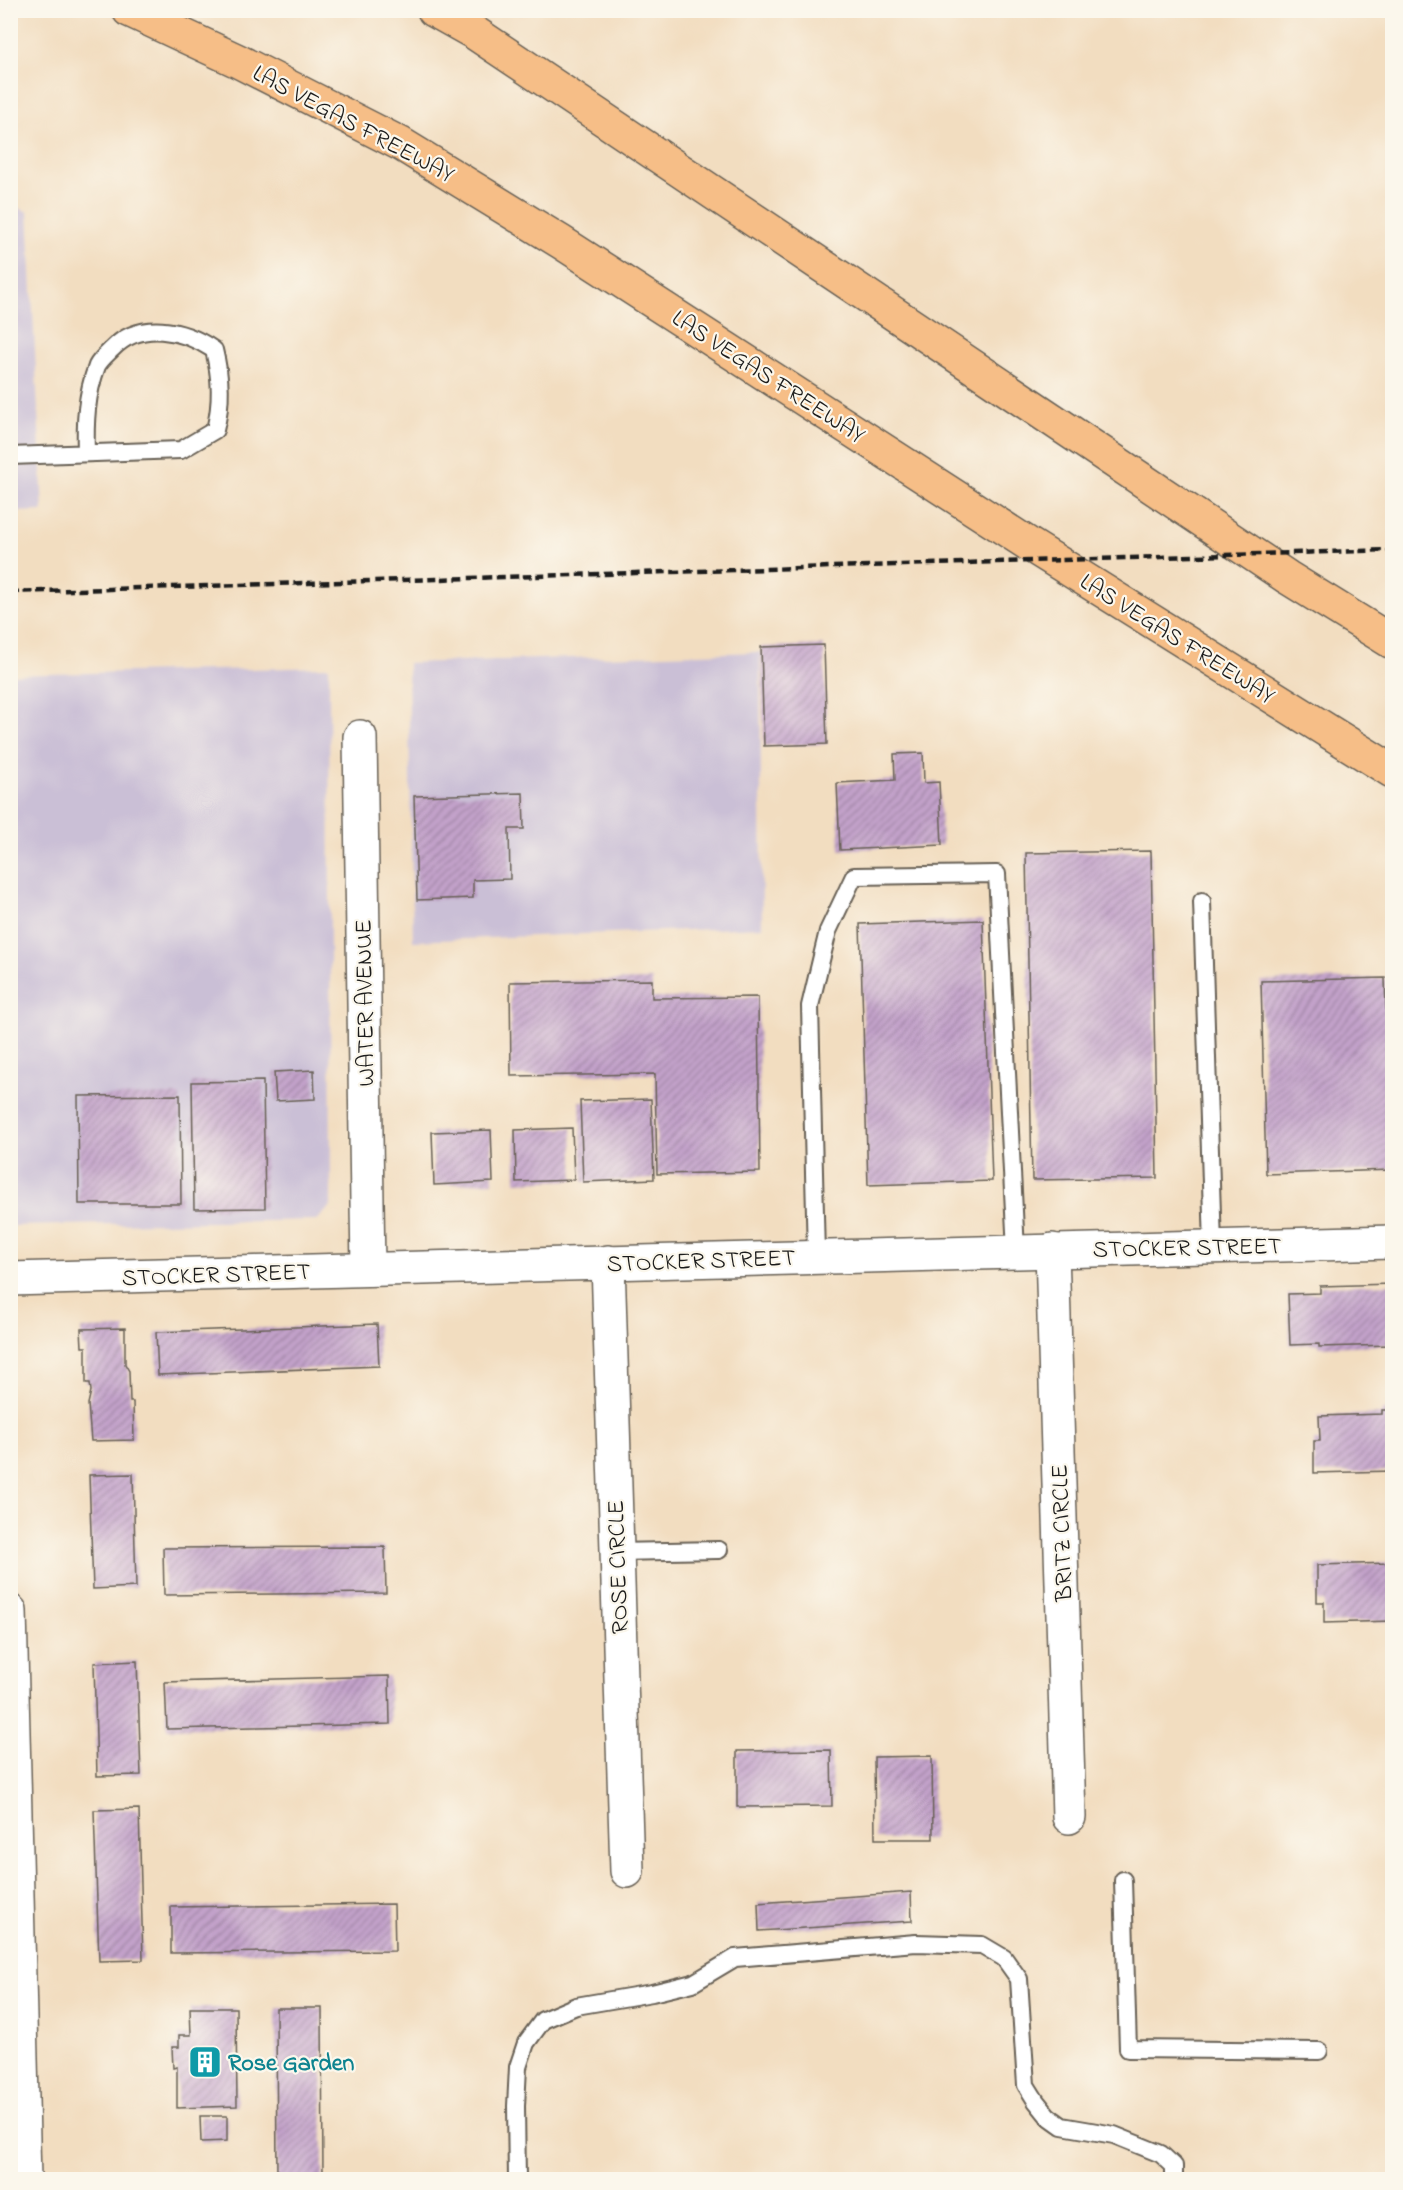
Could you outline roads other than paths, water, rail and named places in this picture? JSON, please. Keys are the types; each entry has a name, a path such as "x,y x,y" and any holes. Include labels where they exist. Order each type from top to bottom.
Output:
{"highway":[{"name":"LAS VEGAS FREEWAY","path":"129,10 238,61 401,144 561,242 1030,545 1392,771"},
{"path":"434,10 485,40 1287,577 1392,642"}],"street":[{"name":"WATER AVENUE","path":"360,737 368,1269"},
{"name":"STOCKER STREET","path":"10,1280 816,1256 1392,1242"},
{"name":"BRITZ CIRCLE","path":"1052,1250 1069,1816"},
{"name":"ROSE CIRCLE","path":"608,1262 627,1871"},
{"path":"10,1611 15,1797 19,2172"}],"lane":[{"path":"10,456 181,450 215,430 221,404 219,371 214,350 193,336 151,330 123,338 98,364 84,415 86,453"},
{"path":"816,1256 810,1006 828,930 854,876 997,874 1016,1251"},
{"path":"1202,901 1213,1246"},
{"path":"616,1552 719,1550"},
{"path":"1123,1880 1128,2049 1318,2051"},
{"path":"517,2180 518,2067 526,2043 543,2020 576,2006 652,1993 693,1983 735,1958 916,1943 962,1942 982,1945 1004,1958 1019,1980 1026,2085 1048,2116 1062,2126 1114,2135 1161,2154 1174,2166 1174,2180"}],"railway":[{"path":"10,592 1392,550"}],"place":[{"name":"Rose Garden","path":"205,2062"}]}
